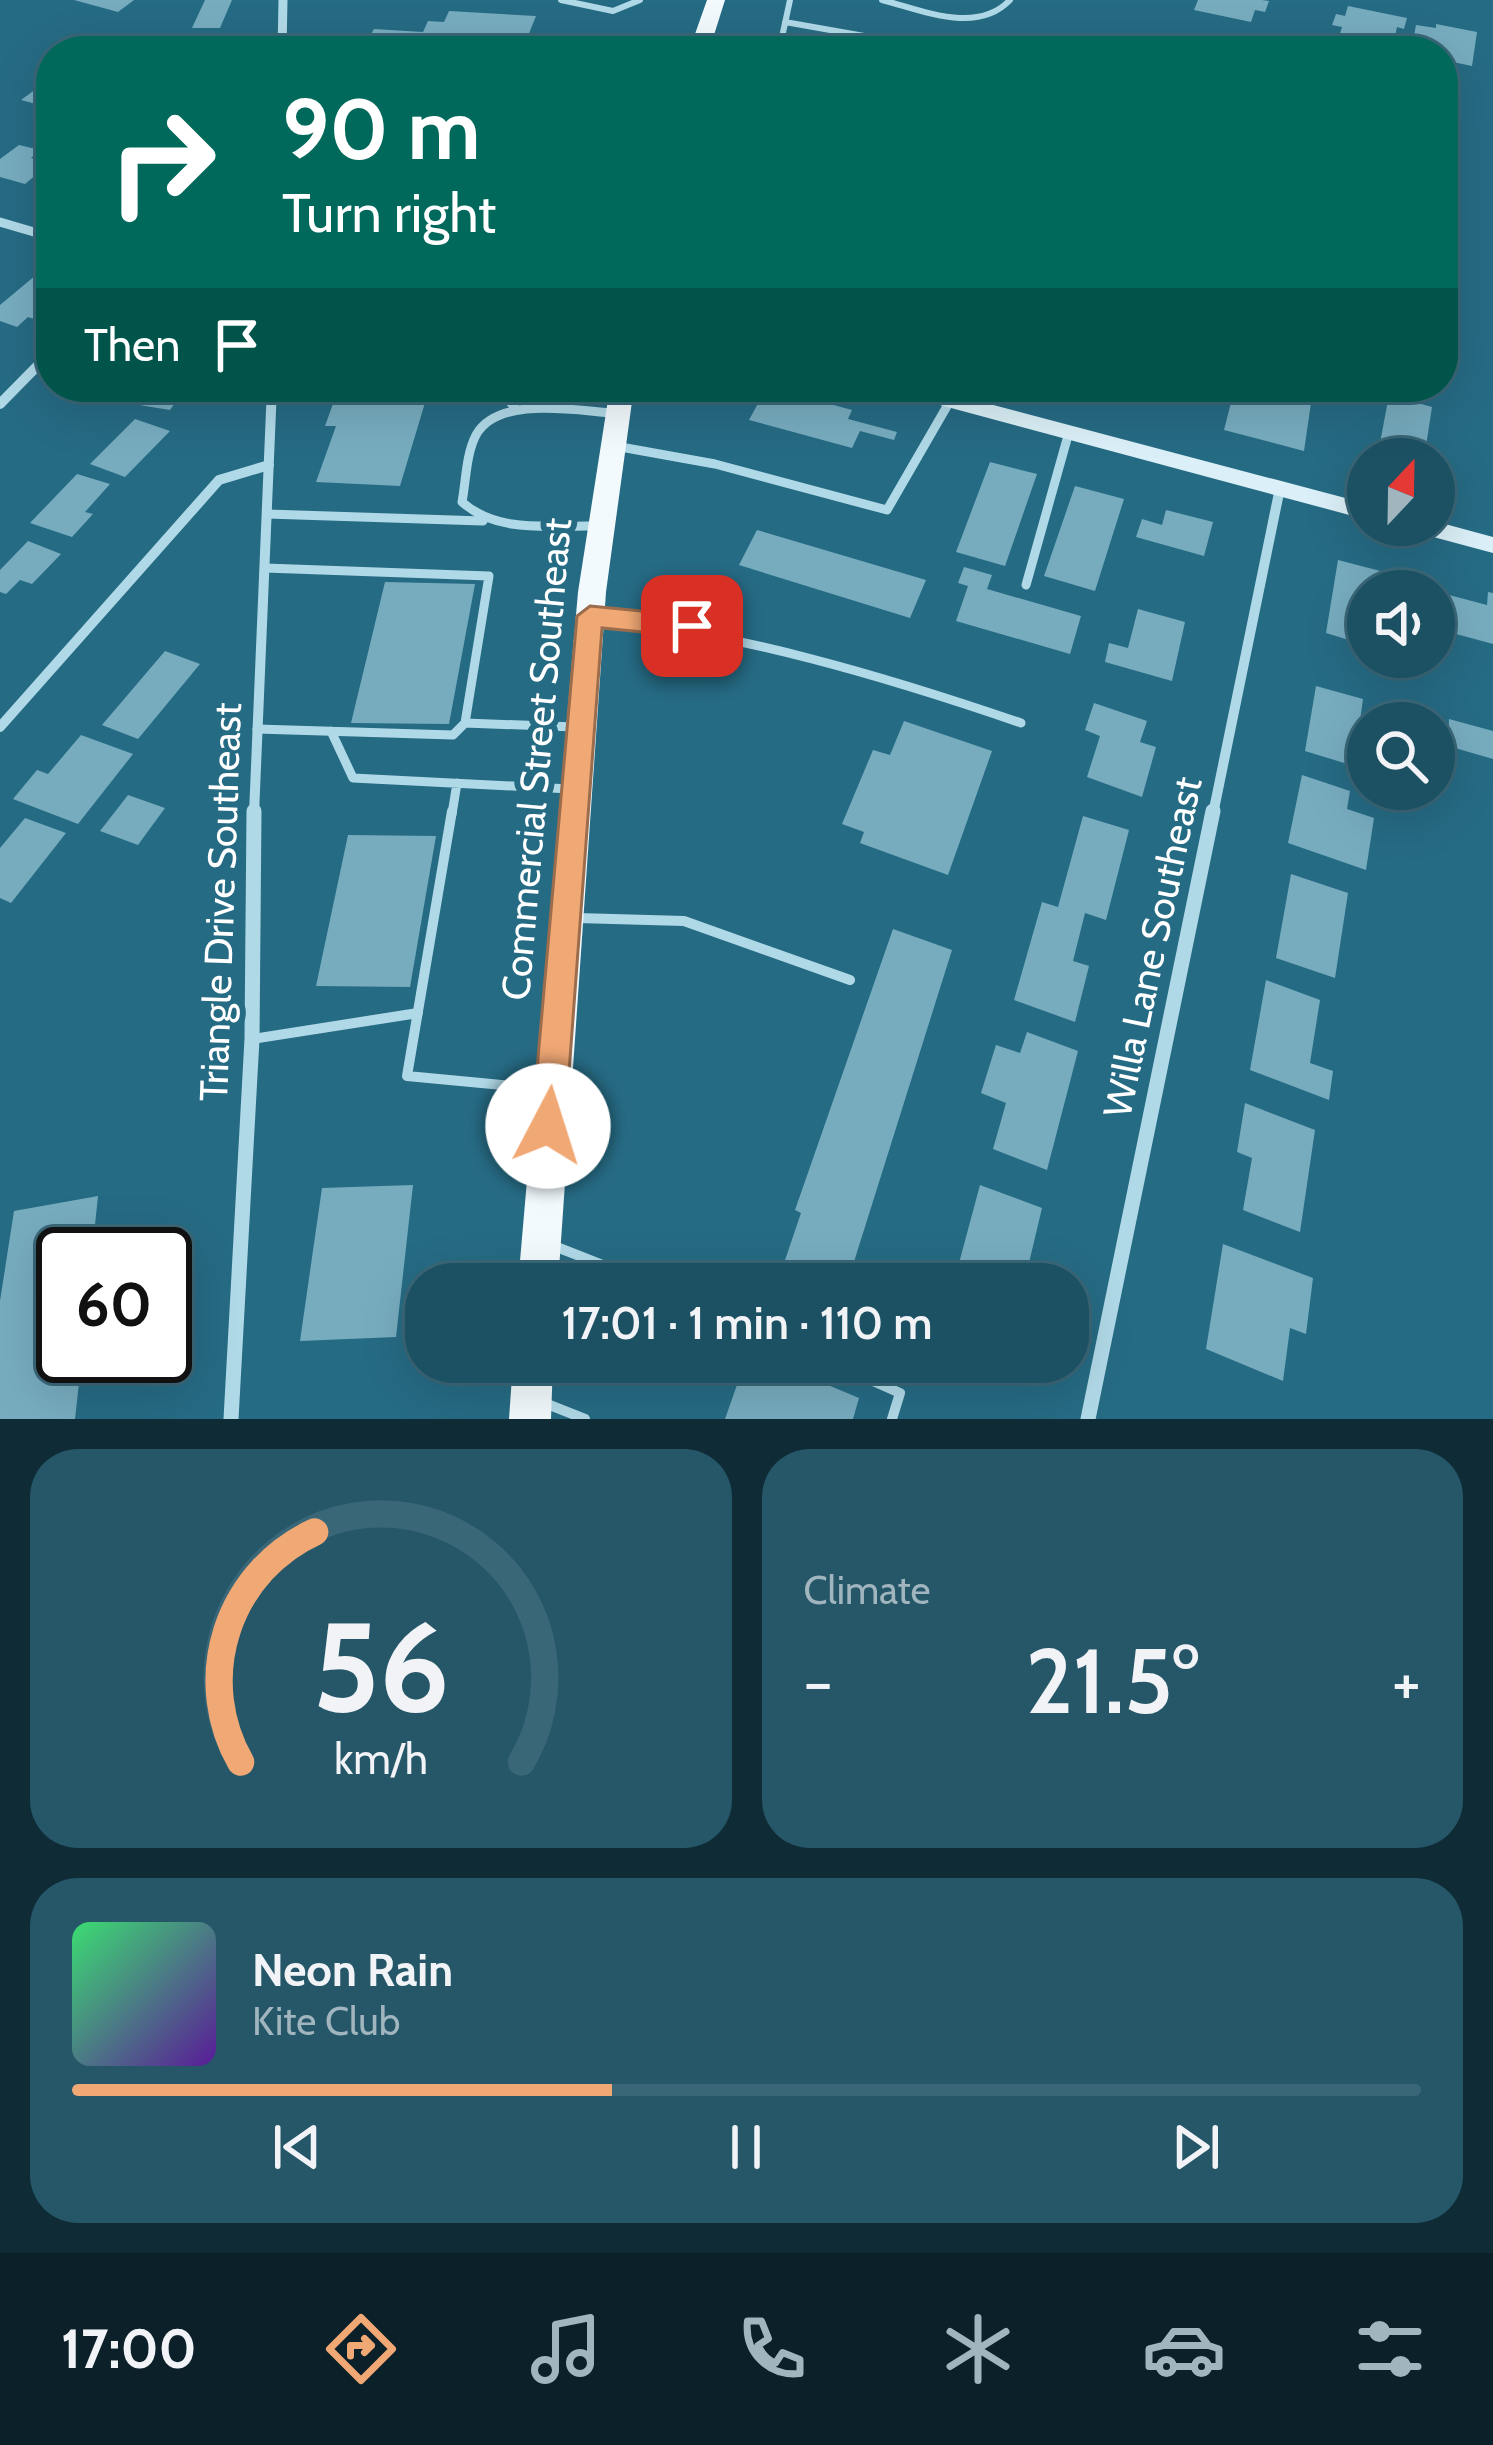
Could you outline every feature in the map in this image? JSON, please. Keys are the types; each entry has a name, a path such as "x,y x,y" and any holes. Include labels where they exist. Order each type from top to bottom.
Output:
{"main road":[{"path":"704,36 716,0"},
{"name":"Commercial Street Southeast","path":"539,1263 590,616 619,415"}],"street":[{"path":"283,36 284,0"},
{"path":"0,222 36,233"},
{"path":"0,404 36,367"},
{"name":"Triangle Drive Southeast","path":"231,1419 252,1039 257,729 271,402"},
{"path":"954,402 1347,506"},
{"path":"0,727 219,481 231,473 269,465"},
{"name":"Willa Lane Southeast","path":"1088,1419 1280,488"},
{"path":"1455,535 1493,545"}],"lane":[{"path":"561,0 619,12 640,0"},
{"path":"782,36 790,0"},
{"path":"882,0 967,18 989,17 1004,10 1010,0"},
{"path":"785,22 875,36"},
{"path":"510,402 517,410"},
{"path":"492,521 470,512 462,502 477,433 495,416 517,410 619,415 715,464 887,510 949,402"},
{"path":"1026,584 1069,432"},
{"path":"267,514 601,526"},
{"path":"257,729 453,735 465,723 489,576 265,568"},
{"path":"590,616 692,626 856,665 1021,723"},
{"path":"465,723 580,727"},
{"path":"331,731 353,778 576,789"},
{"path":"457,783 407,1076 551,1089"},
{"path":"565,918 684,921 850,980"},
{"path":"252,1039 418,1012"},
{"path":"540,1241 596,1263"},
{"path":"877,1383 900,1393 892,1419"},
{"path":"531,1393 585,1419"}],"building":[{"path":"74,0 134,0 118,12"},
{"path":"205,0 232,0 220,28 192,28"},
{"path":"1198,0 1269,1 1265,12 1255,10 1251,22 1194,10"},
{"path":"1348,6 1407,18 1404,29 1397,27 1395,36 1339,36 1342,27 1332,25 1336,14 1345,16"},
{"path":"449,11 536,16 528,36 370,36 374,29 423,32 428,21 444,22"},
{"path":"1436,24 1477,32 1472,66 1458,63 1458,36 1414,36 1416,25 1436,28"},
{"path":"36,89 36,104 21,100"},
{"path":"19,145 36,149 31,158 36,159 36,175 25,184 0,177 0,159"},
{"path":"36,275 36,320 28,317 17,327 0,321 0,305"},
{"path":"128,402 176,402 170,410"},
{"path":"334,402 425,402 400,486 316,482 336,426 325,426"},
{"path":"759,402 822,402 852,410 848,419 897,432 894,440 860,431 852,448 749,420"},
{"path":"1231,402 1311,403 1304,451 1224,430"},
{"path":"1388,402 1432,407 1427,438 1381,438"},
{"path":"135,419 170,431 125,477 90,464"},
{"path":"990,462 1037,474 1005,566 956,552"},
{"path":"77,474 110,484 85,512 93,514 72,537 30,523"},
{"path":"1075,486 1124,499 1095,591 1044,576"},
{"path":"1166,510 1213,522 1204,556 1136,537 1142,519 1162,525"},
{"path":"757,530 926,580 910,618 739,565"},
{"path":"28,541 61,554 32,584 20,580 6,594 0,592 0,570"},
{"path":"1338,560 1377,570 1347,570 1347,639 1326,633"},
{"path":"964,567 992,575 987,589 1081,616 1070,654 956,621 968,586 958,583"},
{"path":"385,582 475,584 449,724 351,723"},
{"path":"1488,592 1493,593 1493,644 1455,634 1455,597 1487,605"},
{"path":"1138,609 1185,622 1172,681 1105,662 1109,643 1128,648"},
{"path":"165,651 200,664 138,739 102,725"},
{"path":"1316,686 1363,699 1347,702 1347,764 1305,751"},
{"path":"1094,703 1147,721 1140,742 1156,747 1142,797 1087,777 1100,736 1085,730"},
{"path":"904,721 992,751 948,875 860,843 864,832 842,824 873,750 890,755"},
{"path":"1455,721 1493,731 1493,759 1455,748"},
{"path":"81,735 133,754 78,824 13,799 37,770 48,774"},
{"path":"1302,775 1347,790 1347,810 1374,818 1366,870 1288,843"},
{"path":"128,795 165,808 138,845 100,831"},
{"path":"1083,816 1129,830 1106,920 1085,913 1073,961 1089,966 1075,1022 1014,1000 1042,902 1058,907"},
{"path":"25,818 66,833 11,903 0,898 0,848"},
{"path":"348,835 436,836 410,987 316,986"},
{"path":"1291,874 1348,893 1335,978 1276,958"},
{"path":"893,929 952,950 854,1263 784,1263 801,1213 795,1210"},
{"path":"1266,980 1320,1000 1310,1063 1333,1071 1329,1100 1250,1070"},
{"path":"1027,1032 1078,1051 1047,1170 993,1149 1006,1103 981,1093 996,1045 1020,1053"},
{"path":"1245,1103 1315,1130 1300,1232 1243,1210 1252,1158 1237,1152"},
{"path":"413,1185 396,1337 300,1341 322,1188"},
{"path":"980,1185 1042,1208 1029,1263 959,1263"},
{"path":"98,1196 95,1227 36,1227 36,1383 79,1383 75,1419 0,1419 0,1301 14,1211"},
{"path":"1223,1244 1313,1278 1306,1334 1290,1328 1283,1381 1206,1349"},
{"path":"738,1383 823,1383 859,1398 853,1419 725,1419"}],"route":[{"path":"548,1126 590,616 692,626"}]}
